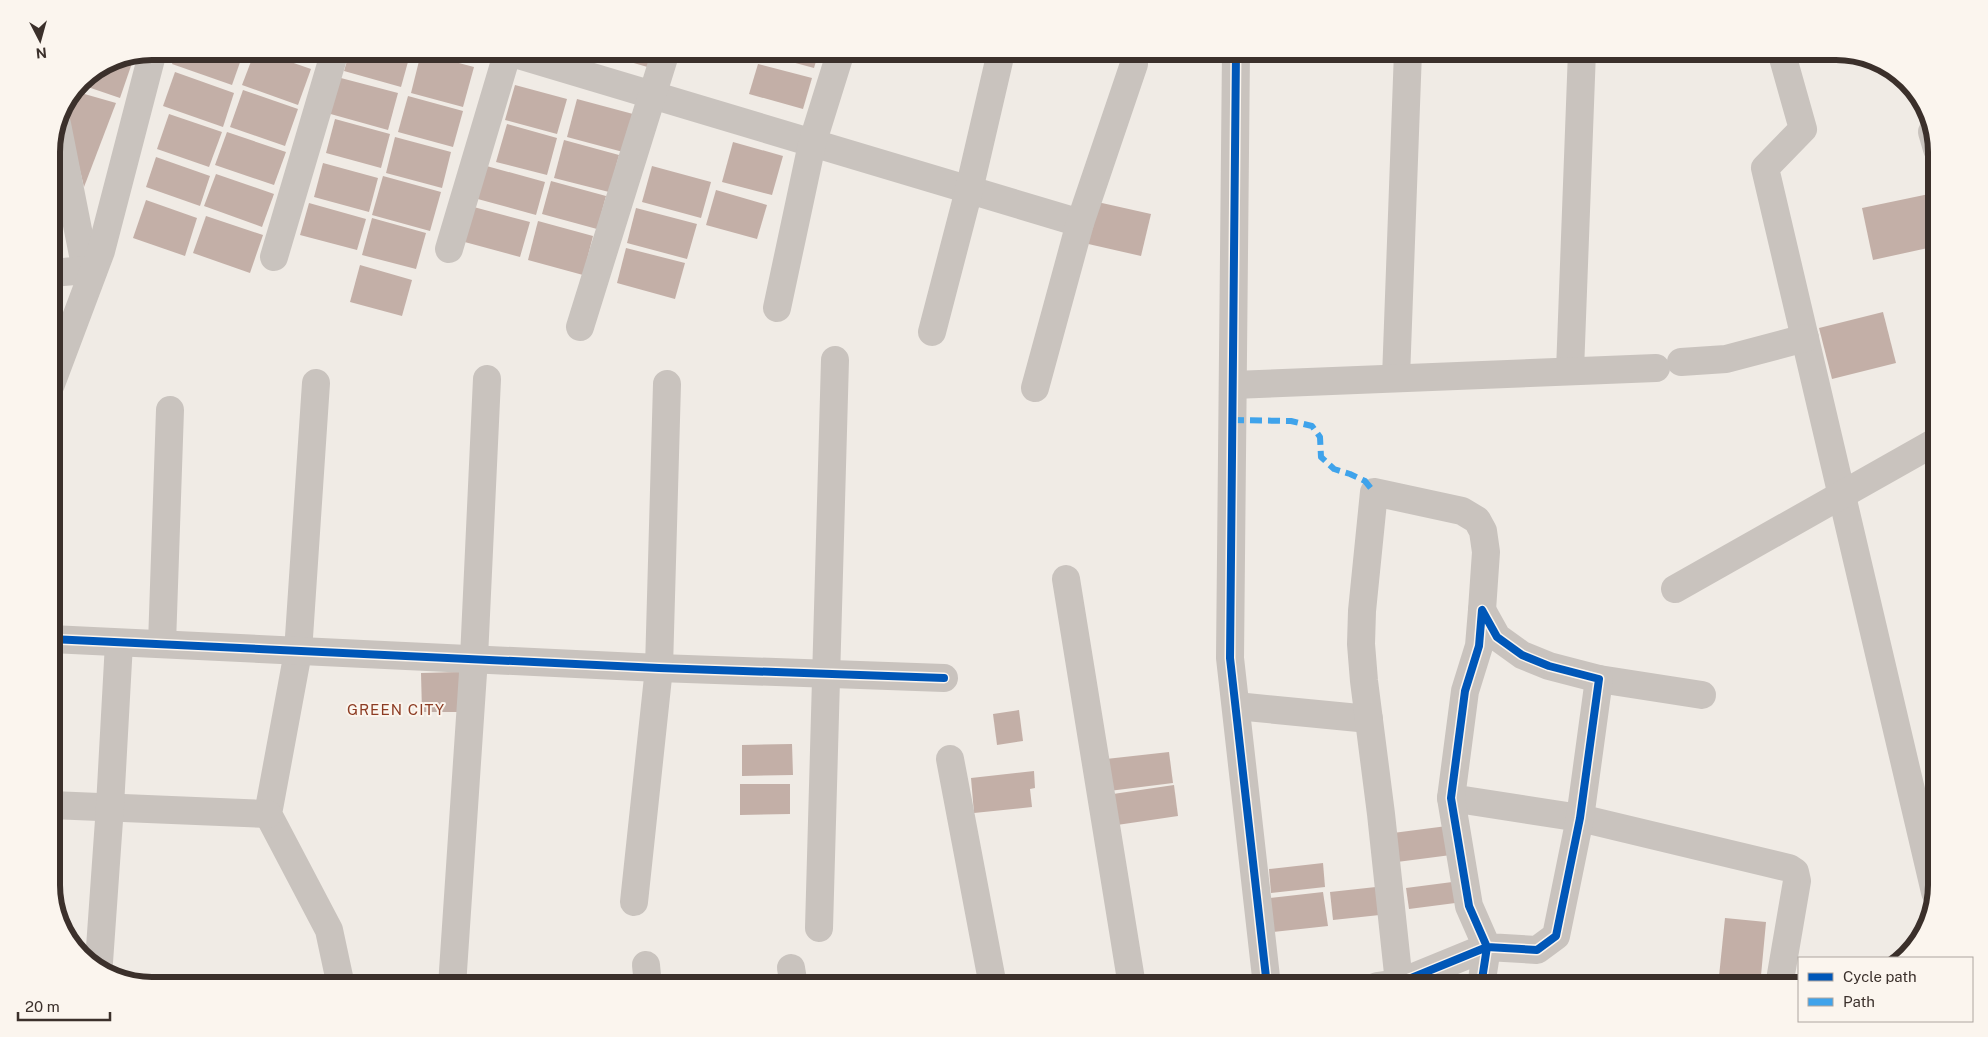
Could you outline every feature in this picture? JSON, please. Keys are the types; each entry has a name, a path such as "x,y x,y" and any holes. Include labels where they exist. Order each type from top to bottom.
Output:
{"street":[{"path":"60,360 90,270 101,252 151,60"},
{"path":"274,258 332,60"},
{"path":"449,249 505,60"},
{"path":"533,60 1080,223"},
{"path":"580,327 663,60"},
{"path":"777,308 812,144 837,60"},
{"path":"1236,60 1230,658 1266,977"},
{"path":"1396,378 1408,60"},
{"path":"1570,371 1582,60"},
{"path":"1784,60 1803,129 1765,168 1928,862"},
{"path":"932,332 969,190 999,61"},
{"path":"1035,388 1080,223 1134,64"},
{"path":"61,141 90,270"},
{"path":"60,272 90,270"},
{"path":"1233,386 1668,365 1726,359 1805,338"},
{"path":"819,928 825,675 836,360"},
{"path":"453,977 474,658 487,379"},
{"path":"316,383 298,652 268,814 329,930 339,977"},
{"path":"634,902 658,668 667,384"},
{"path":"162,644 170,410"},
{"path":"1675,589 1928,446"},
{"path":"1390,977 1361,644 1362,611 1374,492 1462,511 1477,520 1484,531 1486,552 1479,646 1465,691 1451,798 1469,906 1487,947 1482,977"},
{"path":"1066,579 1131,977"},
{"path":"1482,610 1497,637 1522,655 1549,666 1599,679 1702,695"},
{"path":"60,639 658,668 944,678"},
{"path":"99,960 119,643"},
{"path":"1411,977 1487,947 1537,950 1556,936 1580,818 1599,679"},
{"path":"1236,706 1369,720"},
{"path":"950,759 991,977"},
{"path":"1451,798 1580,818 1789,868 1795,872 1797,882 1781,977"},
{"path":"60,805 268,814"}],"building":[{"path":"174,60 241,60 232,85 172,64"},
{"path":"252,60 285,60 311,69 298,105 242,85"},
{"path":"347,60 408,60 401,87 344,71"},
{"path":"419,60 448,60 474,67 463,107 411,93"},
{"path":"623,60 653,60 651,68"},
{"path":"784,60 816,60 814,68"},
{"path":"131,63 132,63 120,98 87,87 106,72"},
{"path":"758,64 812,78 803,109 749,94"},
{"path":"175,72 234,93 223,127 163,106"},
{"path":"337,77 398,93 388,130 327,113"},
{"path":"515,85 567,99 557,134 505,120"},
{"path":"243,90 298,109 285,146 230,127"},
{"path":"82,93 116,103 84,187 67,117"},
{"path":"408,96 463,111 453,147 398,132"},
{"path":"577,99 633,114 623,152 567,137"},
{"path":"169,114 222,132 209,167 157,149"},
{"path":"335,119 390,134 381,168 326,153"},
{"path":"507,124 557,138 547,175 496,162"},
{"path":"227,132 286,152 274,185 215,165"},
{"path":"395,137 451,152 442,188 386,173"},
{"path":"564,140 619,155 609,192 554,178"},
{"path":"733,142 783,156 772,195 722,182"},
{"path":"156,157 210,176 200,206 146,187"},
{"path":"323,163 378,178 369,212 314,197"},
{"path":"483,165 545,182 536,215 474,198"},
{"path":"652,166 711,182 701,218 642,202"},
{"path":"216,174 274,194 262,227 204,206"},
{"path":"383,176 441,192 430,231 372,215"},
{"path":"551,181 606,196 597,229 542,214"},
{"path":"716,190 767,205 757,239 706,225"},
{"path":"1928,194 1928,248 1873,260 1862,208"},
{"path":"146,200 197,218 185,256 133,238"},
{"path":"1093,201 1151,214 1141,256 1084,243"},
{"path":"309,203 366,219 357,250 300,235"},
{"path":"470,206 530,222 520,257 461,241"},
{"path":"636,208 697,224 687,259 627,243"},
{"path":"206,216 263,235 250,273 193,253"},
{"path":"372,218 426,233 416,269 362,255"},
{"path":"538,221 593,236 583,275 528,260"},
{"path":"626,248 685,263 675,299 617,283"},
{"path":"360,265 412,280 402,316 350,302"},
{"path":"1883,312 1896,363 1832,379 1819,328"},
{"path":"459,672 459,712 422,712 421,673"},
{"path":"1019,710 1023,741 997,745 993,714"},
{"path":"1928,724 1928,739 1925,725"},
{"path":"792,744 793,775 742,776 742,745"},
{"path":"1169,752 1173,783 1109,791 1106,759"},
{"path":"1034,771 1035,788 1030,789 1032,807 974,813 971,778"},
{"path":"740,784 790,784 790,814 740,815"},
{"path":"1174,785 1178,816 1117,825 1113,794"},
{"path":"1447,826 1451,855 1397,862 1393,833"},
{"path":"1323,863 1325,887 1271,893 1269,869"},
{"path":"1460,881 1463,902 1409,909 1406,888"},
{"path":"1385,886 1389,914 1333,920 1330,892"},
{"path":"1323,892 1328,926 1273,932 1269,898"},
{"path":"1725,918 1766,922 1761,977 1719,977"}],"marked path":[{"path":"1232,420 1291,421 1312,426 1320,437 1321,457 1334,469 1365,481 1374,492"}],"cycle path":[{"path":"1236,60 1230,658 1266,977"},
{"path":"1482,610 1497,637 1522,655 1549,666 1599,679 1580,818 1556,936 1537,950 1487,947 1469,906 1451,798 1465,691 1479,646 1482,610"},
{"path":"60,639 659,668 944,678"},
{"path":"1414,977 1487,947"},
{"path":"1482,977 1487,947"}],"district":[{"name":"GREEN CITY","path":"396,709"}]}
